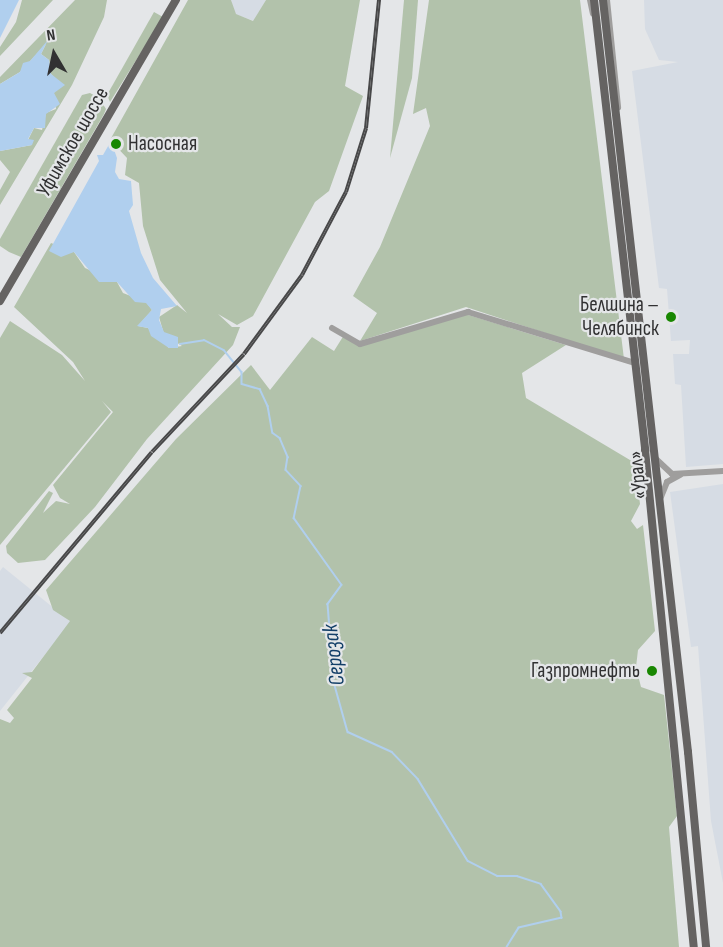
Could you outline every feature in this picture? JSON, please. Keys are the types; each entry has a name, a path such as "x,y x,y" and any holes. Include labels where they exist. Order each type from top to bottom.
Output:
{"main road":[{"name":"Уфимское шоссе","path":"0,301 176,0"},
{"name":"«Урал»","path":"592,0 597,24 635,363 694,947"},
{"name":"«Урал»","path":"606,0 706,947"}],"street":[{"path":"606,0 618,122"},
{"path":"332,328 360,344 468,312 635,363"},
{"path":"654,455 664,470 681,475 723,471"},
{"path":"660,508 663,487 681,475"}],"shaded area":[{"path":"231,0 266,0 254,21 235,14"},
{"path":"644,0 723,0 723,464 686,467 681,385 675,384 673,354 689,354 690,340 671,341 667,289 659,288 632,71 678,62 659,60 645,29"},
{"path":"723,484 723,883 711,821 698,646 691,647 670,492"},
{"path":"3,567 71,622 0,711 0,571"}],"green space":[{"path":"22,0 53,0 0,56 0,47 16,22"},
{"path":"75,0 107,0 104,17 72,85 0,205 0,190 10,172 0,160 0,151 32,145 28,140 34,128 42,130 46,113 56,109 54,93 58,82 51,74 49,60 41,54 46,44 20,72 0,84 0,77"},
{"path":"188,0 231,0 236,14 253,21 266,0 360,0 345,86 363,96 329,191 315,202 253,316 237,325 218,314 232,327 240,327 233,345 147,439 95,507 45,560 18,563 7,553 6,546 49,491 53,493 43,513 56,501 70,504 60,498 53,485 113,412 102,401 111,412 0,545 0,338 10,321 62,355 85,381 73,362 14,307 51,243 74,252 85,268 117,282 123,293 146,302 152,310 138,326 148,328 169,348 182,346 164,334 159,317 177,305 187,313 160,280 143,226 139,183 125,175 127,158 110,140"},
{"path":"404,0 418,0 412,78 390,158"},
{"path":"429,0 580,0 624,359 466,307 360,341 377,313 353,296 380,247 430,126 426,108 413,114"},
{"path":"154,12 163,17 110,102 107,95"},
{"path":"90,93 99,98 106,109 104,114 21,257 9,252 0,246 0,239 82,95"},
{"path":"465,314 566,345 522,373 526,398 635,463 640,504 631,521 637,529 643,525 655,631 638,650 636,667 641,687 664,695 677,816 669,827 679,947 0,947 0,719 10,723 14,718 7,710 32,678 22,673 32,672 70,621 53,610 46,590 176,439 251,365 270,390 312,337 334,351 344,335 357,343"}],"water":[{"path":"0,0 19,0 0,38"},
{"path":"48,40 41,54 49,60 51,74 65,85 54,93 60,104 46,114 45,128 34,128 28,139 34,140 32,145 0,151 0,84 20,72 23,63 30,61"},
{"path":"111,141 117,158 115,172 119,179 131,181 133,205 129,211 141,253 153,278 177,306 161,309 159,320 164,332 178,337 178,348 169,348 151,336 148,328 137,326 152,310 146,303 135,302 117,282 99,282 74,252 61,257 49,251 99,161 97,155 103,155"}],"waterway":[{"name":"Серозак","path":"180,344 204,340 224,350 242,372 242,384 260,389 268,406 273,433 280,438 288,457 286,470 301,486 294,518 342,585 328,604 334,682 348,732 392,752 418,779 468,861 497,876 517,876 541,884 561,912 562,918 519,928 507,947"}],"railway":[{"path":"0,633 152,452 244,354 302,275 346,192 366,128 379,0"}],"place":[{"name":"Насосная","path":"116,144"},
{"name":"Белшина – Челябинск","path":"671,317"},
{"name":"Газпромнефть","path":"652,671"}]}
